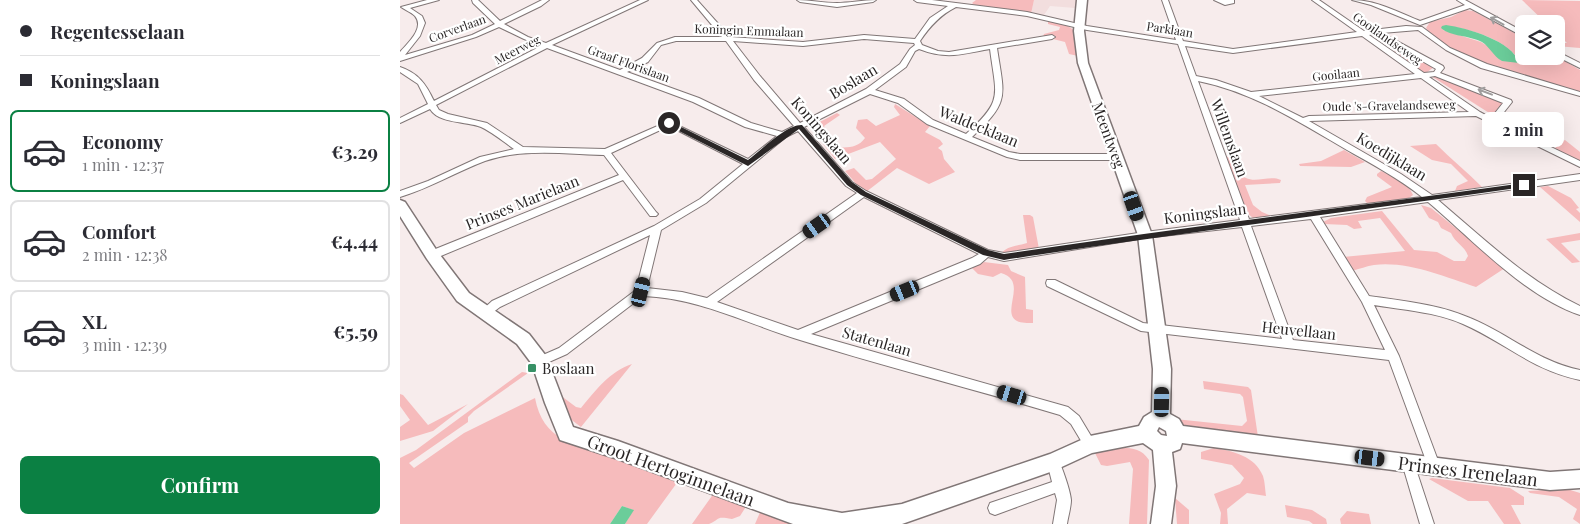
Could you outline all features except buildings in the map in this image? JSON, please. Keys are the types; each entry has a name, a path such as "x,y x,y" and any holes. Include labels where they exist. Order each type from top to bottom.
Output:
{"main road":[{"name":"Meentweg","path":"1082,0 1078,26 1084,62 1145,235 1162,369 1161,419 1174,426 1162,437"},
{"name":"Groot Hertoginnelaan","path":"400,205 432,255 463,297 523,339 540,361 567,434 618,450 788,513 842,523 902,514 1053,462 1090,445 1162,437"},
{"name":"Prinses Irenelaan","path":"1162,437 1408,463 1550,481 1580,479"},
{"path":"1161,524 1166,486 1162,437"}],"street":[{"path":"402,7 436,0"},
{"name":"Graaf Florislaan","path":"475,0 499,24 514,33 696,100 748,125 783,136"},
{"name":"Corverlaan","path":"400,57 453,44 539,6 546,0"},
{"path":"626,0 635,4"},
{"name":"Meerweg","path":"400,120 645,0"},
{"name":"Koningslaan","path":"694,0 728,39 757,78 849,184 863,193 986,253 1004,257 1145,235 1314,215 1580,177"},
{"path":"800,0 837,5 873,0"},
{"name":"Parklaan","path":"917,0 1027,14 1078,26 1240,51 1420,26 1470,6"},
{"name":"Boslaan","path":"484,313 496,304 658,228 702,201 783,136 869,91 903,65 918,44 932,18 942,10 968,0"},
{"name":"Willemslaan","path":"1165,0 1289,343"},
{"path":"1217,0 1231,3 1232,0"},
{"name":"Gooilandseweg","path":"1315,0 1477,114 1580,164"},
{"path":"1355,0 1373,4 1420,26 1448,49 1484,66 1580,94"},
{"path":"1460,0 1515,30"},
{"path":"400,57 415,38 421,26 421,18 418,12 402,7"},
{"name":"Gooilandseweg","path":"1377,33 1440,68 1436,74"},
{"name":"Koningin Emmalaan","path":"622,72 645,60 654,47 666,41 728,39 803,44 864,37 918,44 937,53 949,54 1052,37"},
{"path":"968,136 993,114 1000,98 1000,84 993,47"},
{"path":"1565,58 1580,66"},
{"path":"400,69 415,77 425,87 436,112 445,116 484,125 521,150"},
{"name":"Gooilandseweg","path":"1423,76 1436,74 1508,102 1493,121"},
{"name":"Gooilaan","path":"1252,94 1423,76"},
{"name":"Koedijklaan","path":"1193,78 1216,81 1252,94 1407,180 1519,274 1555,299 1580,312"},
{"name":"Waldecklaan","path":"869,91 901,101 930,122 968,136 1007,154 1020,157 1117,157"},
{"name":"Oude 's-Gravelandseweg","path":"1301,120 1309,118 1477,114"},
{"path":"400,194 431,183 483,160 521,150 606,152 669,123 748,163"},
{"path":"606,152 653,214"},
{"name":"Prinses Marielaan","path":"432,255 624,176"},
{"path":"709,302 863,193"},
{"path":"1314,215 1366,300 1393,356 1434,466"},
{"path":"540,361 563,351 641,292 658,228"},
{"path":"798,335 976,261 986,253"},
{"name":"Heuvellaan","path":"1051,282 1141,327 1393,356"},
{"name":"Statenlaan","path":"641,292 663,291 709,302 798,335 1064,411 1075,420 1090,445"},
{"path":"1366,300 1435,311 1465,321 1497,336 1543,364 1580,375"},
{"path":"1053,462 1064,500 1060,524"},
{"path":"1408,463 1427,524"},
{"path":"995,508 1061,485"}],"shaded area":[{"path":"976,0 1034,0 1031,14 976,6 972,3"},
{"path":"1034,0 1077,0 1075,8 1050,6 1044,15 1031,14"},
{"path":"1522,0 1580,1 1580,48 1565,47 1565,43 1567,43 1565,41 1565,15 1538,15"},
{"path":"1465,10 1473,11 1515,33 1515,55 1499,42 1482,34 1455,27 1443,30 1481,42 1489,47 1502,61 1515,60 1515,65 1565,65 1565,61 1580,70 1580,92 1474,59 1437,39 1426,28 1430,22 1451,17"},
{"path":"1048,21 1066,25 1074,30 1078,56 1069,54 1065,42 1053,39 1052,36 1043,37 1044,34 1059,30 1060,27 1048,24"},
{"path":"1446,25 1465,29 1499,42 1515,55 1515,63 1502,61 1482,42 1445,31 1441,28"},
{"path":"1374,35 1377,35 1434,67 1423,73"},
{"path":"1433,75 1504,102 1494,116 1431,76"},
{"path":"895,104 930,126 925,132 940,140 943,144 938,148 942,151 944,159 955,172 929,184 897,168 866,192 845,171 854,168 866,180 872,179 896,159 880,142 835,159 811,129 812,126 837,113 840,115 824,126 829,134 828,138 836,147 852,147 859,144 865,138 856,128 858,120 867,119 876,126 900,115 894,107"},
{"path":"1565,140 1580,152 1580,164 1554,150 1559,143"},
{"path":"1436,144 1482,187 1455,191 1457,186 1468,181 1451,164 1432,160 1410,146"},
{"path":"1344,150 1365,162 1351,167 1300,166 1299,164 1321,161"},
{"path":"1225,156 1232,160 1242,176 1246,178 1254,180 1272,178 1281,180 1280,183 1245,185 1253,205 1262,212 1274,217 1254,219 1246,212"},
{"path":"1381,171 1404,183 1413,195 1409,198 1368,204 1365,201 1367,197 1392,187 1377,176"},
{"path":"1548,186 1571,198 1579,208 1576,209 1580,213 1580,222 1540,187"},
{"path":"1421,205 1431,208 1505,268 1476,287 1400,265 1374,265 1352,271 1343,257 1405,251 1380,218 1358,221 1362,228 1354,229 1347,225 1324,224 1323,222 1331,218 1382,211 1414,250 1437,252 1454,261 1465,261 1468,256 1465,250 1451,233 1441,228 1438,222 1429,218"},
{"path":"1023,215 1033,217 1039,249 1001,254 1009,248 1027,243"},
{"path":"1580,233 1580,240 1561,243 1580,262 1572,263 1546,239"},
{"path":"984,262 1008,265 1011,271 1025,277 1026,309 1033,310 1033,323 1019,322 1013,317 1011,311 1014,289 1009,277 1001,273 993,277 978,274 972,268"},
{"path":"632,364 581,427 565,415 560,395 576,407 581,408 597,388 617,371"},
{"path":"522,372 528,373 474,411 468,417 468,422 409,463 414,468 464,433 535,398 545,424 562,438 584,448 679,480 647,524 625,524 633,510 622,506 610,524 400,524 400,458 416,450"},
{"path":"1203,381 1248,387 1251,390 1258,437 1188,429 1175,419 1242,426 1247,421 1243,397 1240,394 1204,389"},
{"path":"400,394 403,395 428,425 468,404 433,431 400,441 400,427 410,420 400,406"},
{"path":"1112,448 1138,450 1149,460 1147,524 1129,524 1133,469 1130,462 1107,466 1101,465 1095,453"},
{"path":"1214,448 1236,453 1249,459 1259,469 1264,481 1266,496 1247,493 1227,509 1228,524 1220,524 1221,513 1214,494 1240,484 1244,478 1232,465 1201,459 1201,452"},
{"path":"1429,479 1510,488 1524,497 1524,505 1511,505 1521,524 1504,524 1488,501 1468,501"},
{"path":"1567,489 1580,493 1580,524 1573,519 1577,509 1559,497 1530,493 1528,491"},
{"path":"714,493 747,505 740,516 732,519 720,518 709,524 692,524"},
{"path":"1175,498 1189,510 1189,524 1177,524"},
{"path":"1285,505 1312,510 1326,519 1327,524 1313,524 1309,521 1287,517"},
{"path":"622,506 634,510 625,524 610,524"},
{"path":"761,510 798,524 755,524"},
{"path":"1347,511 1369,514 1371,524 1341,524 1340,519"}],"place":[{"name":"Boslaan","path":"532,368"}],"route":[{"path":"669,123 748,163 799,126 849,184 863,193 986,253 1004,257 1145,235 1314,215 1524,185"}]}
